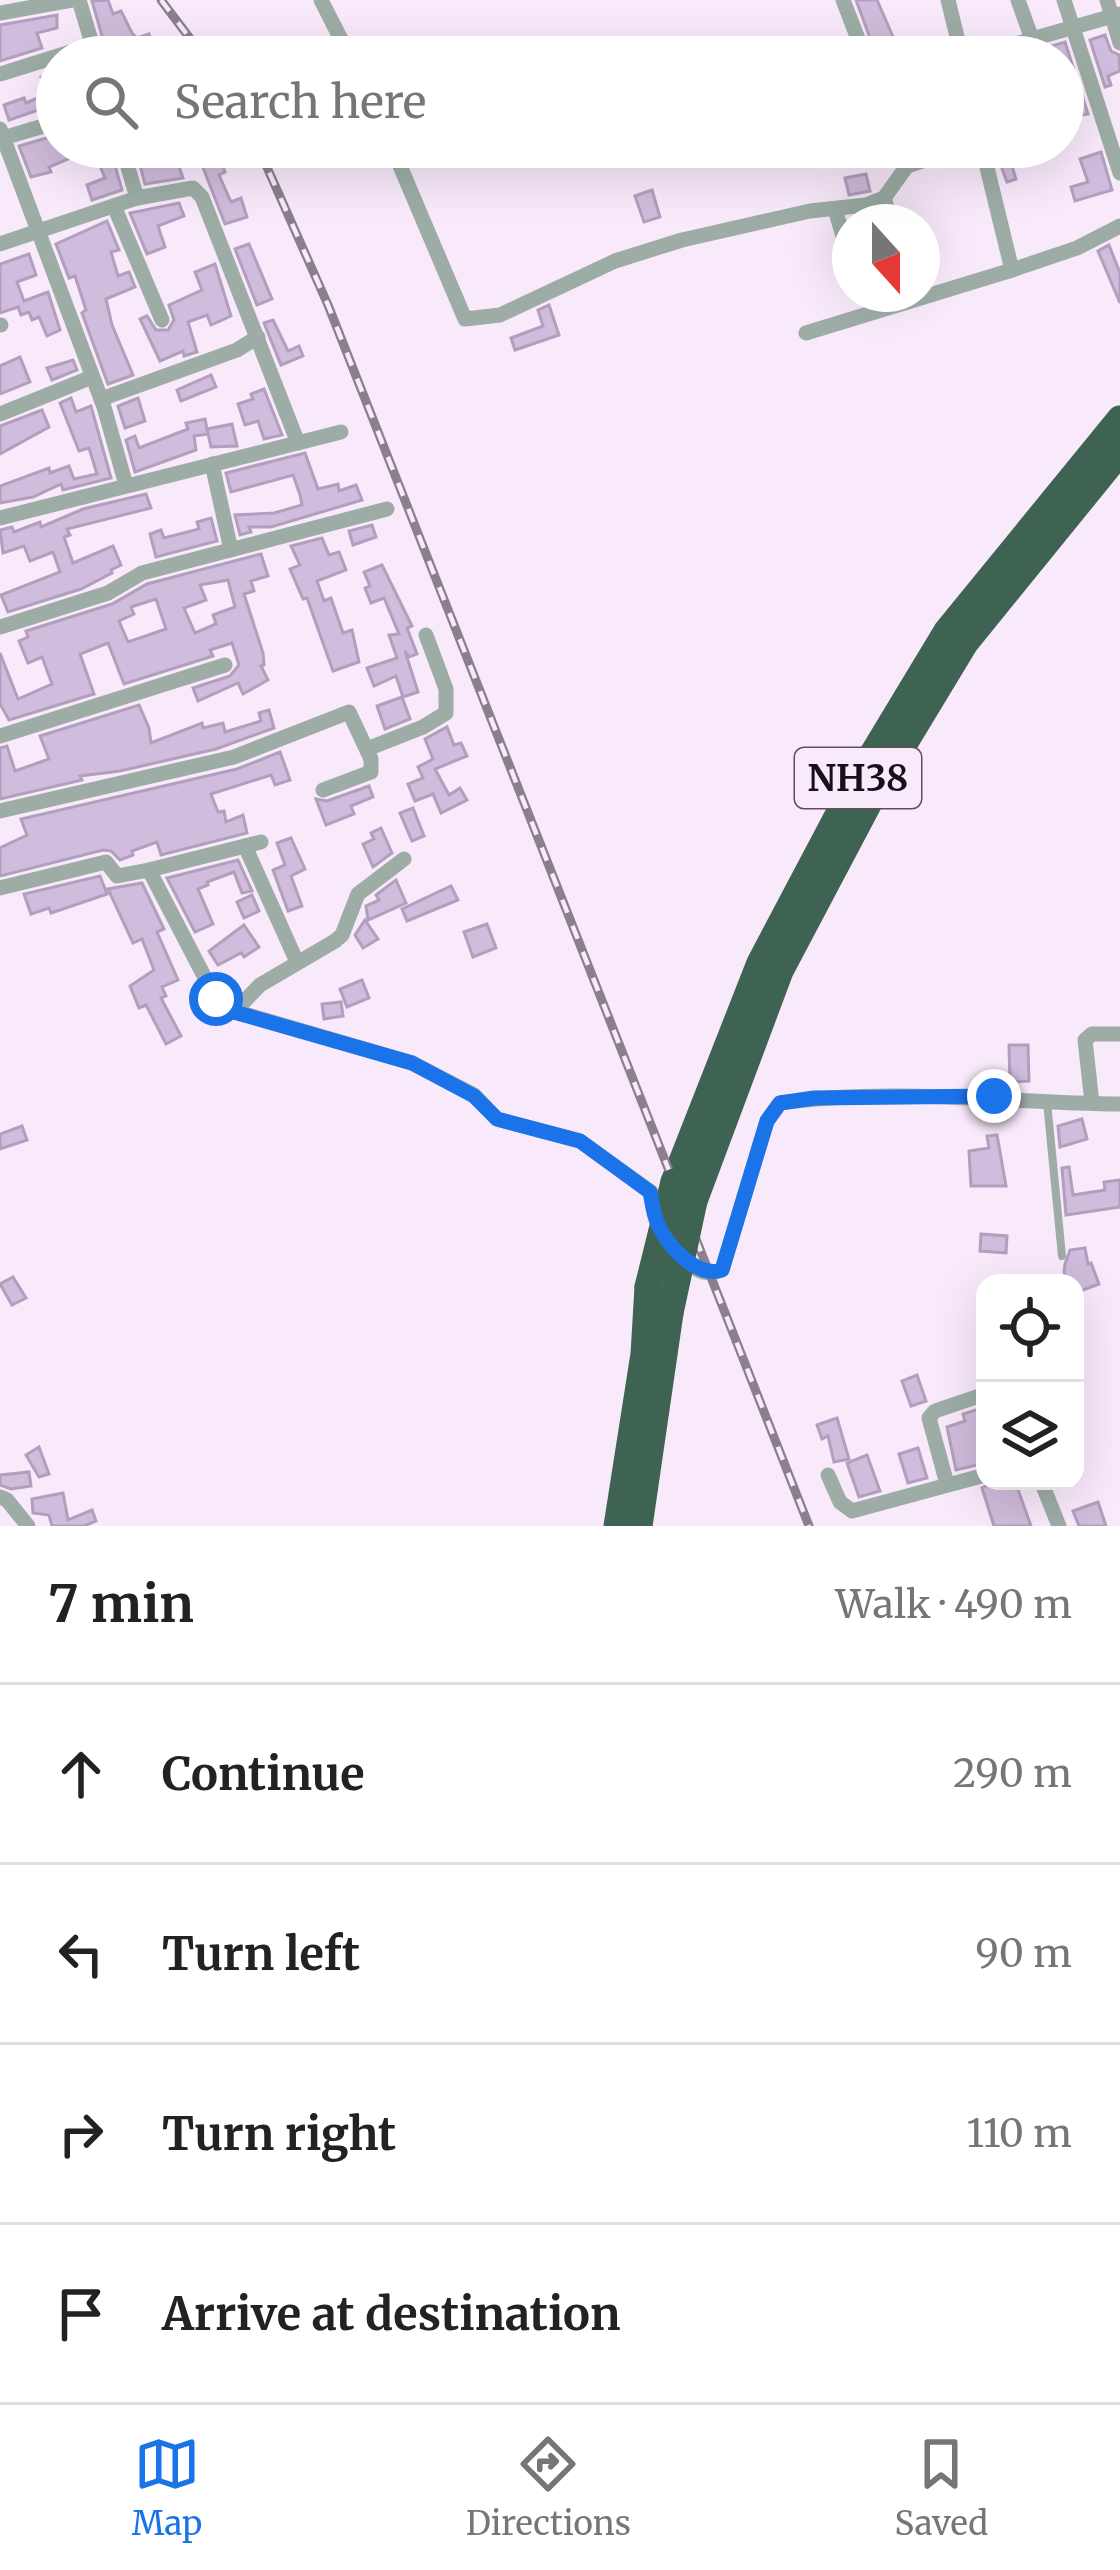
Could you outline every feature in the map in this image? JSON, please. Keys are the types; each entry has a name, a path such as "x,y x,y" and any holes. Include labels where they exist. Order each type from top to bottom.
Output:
{"highway":[{"name":"NH38","path":"617,1526 644,1354 648,1287 760,963 854,785 947,631 1120,419"},
{"name":"NH38","path":"638,1526 684,1192 780,971 872,795 965,643 1120,452"}],"street":[{"path":"0,14 76,0 89,36"},
{"path":"320,0 339,36"},
{"path":"843,0 857,36"},
{"path":"949,0 957,36"},
{"path":"1018,0 1031,36"},
{"path":"1064,0 1077,36"},
{"path":"1043,36 1113,10 1120,44"},
{"path":"1084,55 1114,135 1120,173"},
{"path":"0,74 36,65"},
{"path":"36,126 2,133 5,158 40,230 101,399 126,485"},
{"path":"128,168 137,198"},
{"path":"401,168 465,319 500,315 615,261 682,240 832,209"},
{"path":"857,204 884,198 906,168"},
{"path":"987,168 1012,270"},
{"path":"0,244 137,198 193,188 202,197 298,443"},
{"path":"884,198 886,204"},
{"path":"114,206 161,320"},
{"path":"940,290 1077,248 1120,226"},
{"path":"806,333 875,312"},
{"path":"101,399 237,350 258,337"},
{"path":"0,414 92,377"},
{"path":"0,518 341,432"},
{"path":"212,464 231,550"},
{"path":"0,627 108,593 142,573 388,509"},
{"path":"367,749 446,713 446,689 426,635"},
{"path":"0,736 225,664"},
{"path":"0,811 234,757 343,712 352,716 373,765 371,772 323,790"},
{"path":"0,888 106,862 117,876 149,871 253,844 297,962"},
{"path":"234,1012 260,985 342,935 358,894 404,859"},
{"path":"149,871 216,999 234,1012 412,1063 474,1096 497,1119 580,1141 650,1192 657,1225 696,1270 710,1274 722,1270 767,1121 780,1103 876,1097 1120,1105"},
{"path":"1092,1103 1084,1040 1091,1034 1120,1034"},
{"path":"947,1484 929,1418 934,1411 976,1397"},
{"path":"827,1475 840,1502 851,1510 976,1477"},
{"path":"1045,1490 1059,1526"},
{"path":"0,1498 28,1526"}],"lane":[{"path":"1047,1100 1062,1256"}],"building":[{"path":"108,0 113,14 121,11 135,36 102,36 92,1"},
{"path":"856,0 877,0 893,36 869,36"},
{"path":"57,15 57,28 37,33 36,50 0,61 0,25"},
{"path":"1105,35 1111,51 1119,55 1120,71 1108,76 1111,85 1105,87 1090,40"},
{"path":"24,98 26,103 36,99 36,111 9,120 4,105"},
{"path":"36,141 36,168 51,172 31,177 19,146"},
{"path":"1101,152 1112,190 1075,201 1071,187 1088,182 1084,158"},
{"path":"101,168 116,168 122,190 92,200 87,185 105,178"},
{"path":"141,168 179,168 183,178 145,184"},
{"path":"203,168 223,168 219,175 231,202 241,198 247,217 225,224"},
{"path":"1002,168 1013,168 1016,179 1007,182"},
{"path":"866,174 870,191 849,195 845,178"},
{"path":"652,190 660,217 644,222 635,196"},
{"path":"179,203 184,216 158,226 165,247 147,254 130,213"},
{"path":"107,221 119,250 111,252 118,276 129,272 135,287 106,299 133,375 108,384 82,313 86,310 75,276 69,278 56,244"},
{"path":"249,244 272,299 257,305 235,249"},
{"path":"1109,245 1120,273 1120,303 1098,251"},
{"path":"29,254 36,275 17,282 24,301 48,292 60,330 47,336 39,317 32,320 29,312 21,315 18,307 0,313 0,264"},
{"path":"215,264 231,316 211,325 207,315 188,322 197,352 184,356 183,351 160,361 140,319 147,316 156,330 168,330 174,320 169,305 202,290 195,272"},
{"path":"549,305 559,335 515,350 511,338 543,326 538,310"},
{"path":"273,320 288,351 299,346 303,356 281,365 264,323"},
{"path":"20,357 30,382 0,394 0,366"},
{"path":"73,360 77,370 52,380 47,368"},
{"path":"211,375 216,387 181,401 177,390"},
{"path":"264,389 282,435 264,439 258,421 245,425 238,404"},
{"path":"71,398 76,412 91,406 111,478 63,490 61,484 33,497 0,503 0,486 49,468 50,473 69,466 74,479 97,474 89,448 79,451 60,403"},
{"path":"138,398 145,421 125,428 118,406"},
{"path":"42,410 49,427 0,454 0,426"},
{"path":"205,419 208,434 194,436 196,450 135,472 126,440 135,436 139,448 188,429 186,423"},
{"path":"232,424 237,446 211,447 207,429"},
{"path":"305,453 318,489 338,484 339,491 356,485 362,500 271,527 249,527 251,532 240,535 235,515 274,513 302,505 300,495 293,475 231,492 226,473"},
{"path":"146,494 151,508 67,529 70,535 64,537 73,563 113,546 121,565 112,573 81,589 8,612 1,595 60,572 53,552 30,561 24,546 3,553 0,530 12,527 14,532 40,522 41,527 83,509"},
{"path":"211,518 217,541 156,557 150,534 161,530 164,538 199,529 197,522"},
{"path":"372,525 376,537 353,545 349,531"},
{"path":"322,538 329,555 339,552 346,570 317,581 324,601 331,598 343,633 352,630 359,662 333,671 307,598 303,599 290,569 300,565 291,546"},
{"path":"261,554 268,576 251,581 254,591 244,594 268,680 243,694 238,683 198,701 193,688 230,676 239,665 232,643 210,650 213,656 124,684 108,643 80,654 94,694 9,720 0,704 0,653 18,699 52,684 42,657 28,663 19,641 28,637 26,631 112,604 147,584","holes":["228,580 235,607 213,615 216,624 195,633 184,608 206,600 200,585","156,599 166,629 128,642 119,621 134,614 131,607"]},
{"path":"382,565 412,626 407,628 417,654 409,657 405,651 418,692 403,697 396,676 374,686 367,668 397,658 389,635 399,634 384,598 371,603 365,588 370,586 364,572"},
{"path":"402,697 410,719 385,729 377,706"},
{"path":"139,705 151,743 202,723 203,728 223,723 225,732 261,721 259,713 269,710 274,728 216,749 80,776 82,780 0,799 0,748 7,746 15,771 49,759 40,736"},
{"path":"447,727 454,745 461,743 467,756 435,769 449,795 460,788 467,800 441,813 433,794 415,801 408,784 423,778 418,767 433,759 425,739"},
{"path":"280,752 290,780 275,785 271,775 211,794 226,822 243,815 247,833 161,855 157,842 120,860 103,850 0,876 0,848 27,835 21,819 237,769"},
{"path":"369,786 373,797 351,806 354,814 326,825 316,799 327,801"},
{"path":"413,808 424,836 412,841 400,813"},
{"path":"381,828 392,853 373,867 363,844"},
{"path":"291,838 305,869 291,876 302,906 288,911 273,870 285,865 277,843"},
{"path":"238,860 252,891 242,893 234,872 207,882 198,889 213,924 195,932 167,878"},
{"path":"100,876 107,894 51,913 49,908 31,914 24,894"},
{"path":"396,880 406,903 368,920 366,906 379,900 376,895"},
{"path":"142,883 164,929 157,932 178,980 162,987 166,996 161,998 181,1036 166,1044 146,1005 139,1008 130,986 154,970 142,939 133,943 108,889"},
{"path":"451,886 458,900 407,921 402,909"},
{"path":"252,895 259,911 244,918 237,902"},
{"path":"365,920 378,939 363,948 355,935"},
{"path":"487,924 496,948 473,957 464,932"},
{"path":"244,925 259,947 218,965 209,951"},
{"path":"362,980 369,998 347,1007 340,989"},
{"path":"341,1002 343,1016 324,1019 322,1004"},
{"path":"1009,1045 1028,1045 1029,1081 1010,1082"},
{"path":"1082,1119 1087,1139 1060,1147 1058,1126"},
{"path":"22,1126 27,1140 0,1149 0,1134"},
{"path":"997,1135 1006,1186 971,1186 969,1151 989,1148 987,1136"},
{"path":"1069,1167 1073,1195 1105,1190 1104,1182 1120,1180 1120,1207 1066,1215 1062,1168"},
{"path":"981,1234 1007,1236 1006,1253 980,1251"},
{"path":"1085,1248 1099,1284 1084,1290 1084,1274 1065,1274 1070,1250"},
{"path":"13,1277 26,1298 12,1305 0,1284"},
{"path":"917,1375 926,1401 911,1406 902,1381"},
{"path":"976,1410 976,1465 956,1470 947,1427 965,1421 963,1414"},
{"path":"837,1418 849,1459 834,1462 828,1436 822,1439 817,1425"},
{"path":"39,1447 49,1474 39,1477 26,1455"},
{"path":"918,1448 927,1478 908,1483 899,1454"},
{"path":"867,1455 880,1491 859,1497 847,1463"},
{"path":"29,1472 31,1486 11,1489 0,1485 0,1475"},
{"path":"983,1490 1018,1490 1031,1526 994,1526"},
{"path":"63,1493 68,1520 92,1510 96,1521 84,1526 52,1526 49,1515 33,1513 32,1499"},
{"path":"1098,1502 1106,1526 1079,1526 1073,1511"}],"railway":[{"path":"161,0 188,36"},
{"path":"267,168 328,305 809,1526"}],"route":[{"path":"216,999 234,1012 412,1063 474,1096 497,1119 580,1141 650,1192 657,1225 696,1270 710,1274 722,1270 767,1121 780,1103 814,1098 994,1096"}]}
